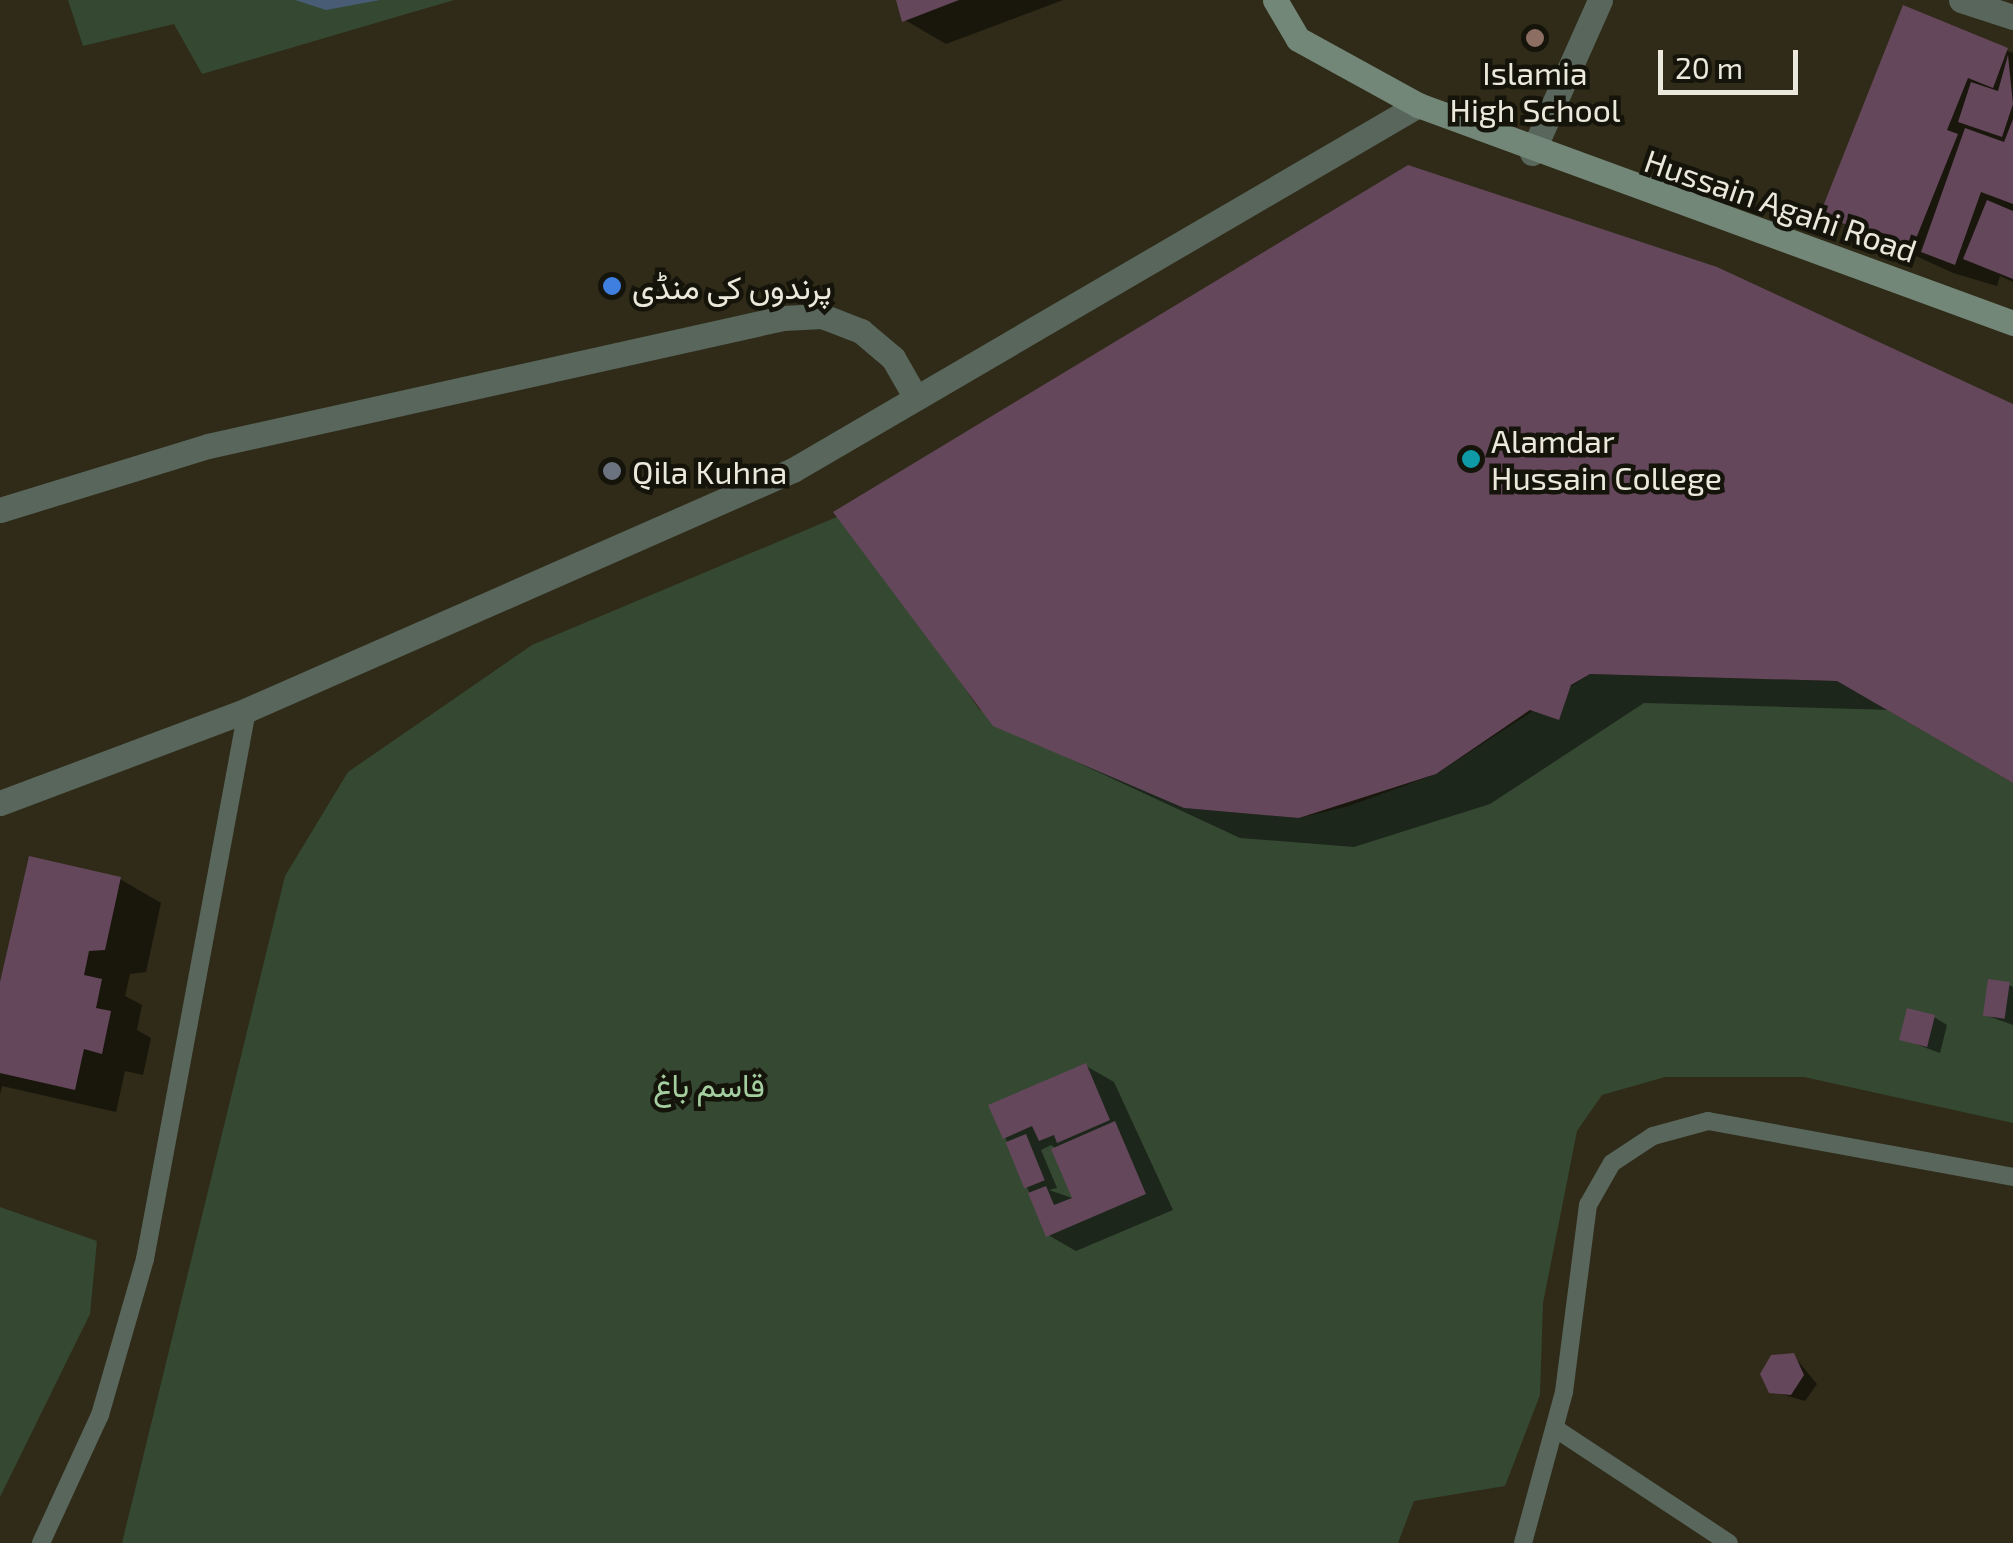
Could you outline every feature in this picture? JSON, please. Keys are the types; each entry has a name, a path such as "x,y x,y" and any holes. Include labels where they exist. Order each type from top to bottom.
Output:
{"main road":[{"name":"Hussain Agahi Road","path":"1274,0 1298,39 1418,105 1532,154 2013,322"}],"street":[{"path":"1532,154 1600,0"},
{"path":"1961,0 2008,10"},
{"path":"0,804 247,710 793,470 1418,105"},
{"path":"0,510 208,446 782,318 822,316 861,332 894,358 916,398"}],"lane":[{"path":"42,1543 100,1415 145,1258 247,710"},
{"path":"1523,1543 1556,1429 1588,1205 1612,1163 1652,1136 1708,1121 2013,1177"},
{"path":"1556,1429 1729,1543"}],"green space":[{"path":"68,0 454,0 202,74 174,24 83,46"},
{"name":"قاسم باغ","path":"844,514 979,709 1184,808 1299,818 1349,806 1436,774 1590,674 1837,681 2013,783 2013,1123 1804,1077 1665,1077 1602,1095 1577,1131 1543,1303 1540,1395 1505,1486 1414,1501 1398,1543 122,1543 285,876 348,772 532,645"},
{"path":"0,1207 97,1241 90,1314 0,1497"}],"water":[{"path":"295,0 380,0 326,10"}],"building":[{"path":"896,0 959,0 902,22"},
{"path":"1903,5 2008,48 1993,88 1968,78 1947,130 1958,134 1911,251 1820,214"},
{"path":"2008,55 2013,104 2002,137 1958,122 1971,82 1998,91"},
{"path":"2013,119 2013,204 1981,192 1955,265 1921,252 1965,128 2004,142"},
{"name":"Alamdar Hussain College","path":"1408,165 1717,267 2013,404 2013,783 1837,681 1590,674 1571,685 1559,720 1530,710 1436,774 1299,818 1184,808 993,726 833,512"},
{"path":"1987,200 2013,211 2013,279 1963,259"},
{"path":"29,856 121,877 105,950 89,951 84,975 102,979 96,1008 111,1011 102,1054 84,1049 75,1090 0,1073 0,982"},
{"path":"1988,979 2010,982 2005,1019 1983,1016"},
{"path":"1907,1008 1935,1015 1927,1047 1899,1040"},
{"path":"1086,1063 1110,1120 1057,1143 1054,1135 1039,1141 1032,1126 1003,1139 988,1105"},
{"path":"1115,1121 1146,1194 1046,1237 1028,1193 1046,1186 1054,1205 1072,1198 1051,1149"},
{"path":"1026,1134 1045,1180 1024,1189 1006,1142"},
{"path":"1794,1353 1804,1375 1791,1395 1769,1393 1760,1374 1771,1355"}],"place":[{"name":"Islamia High School","path":"1535,38"},
{"name":"پرندوں کی منڈی","path":"612,286"},
{"name":"Alamdar Hussain College","path":"1471,459"},
{"name":"Qila Kuhna","path":"612,471"}]}
